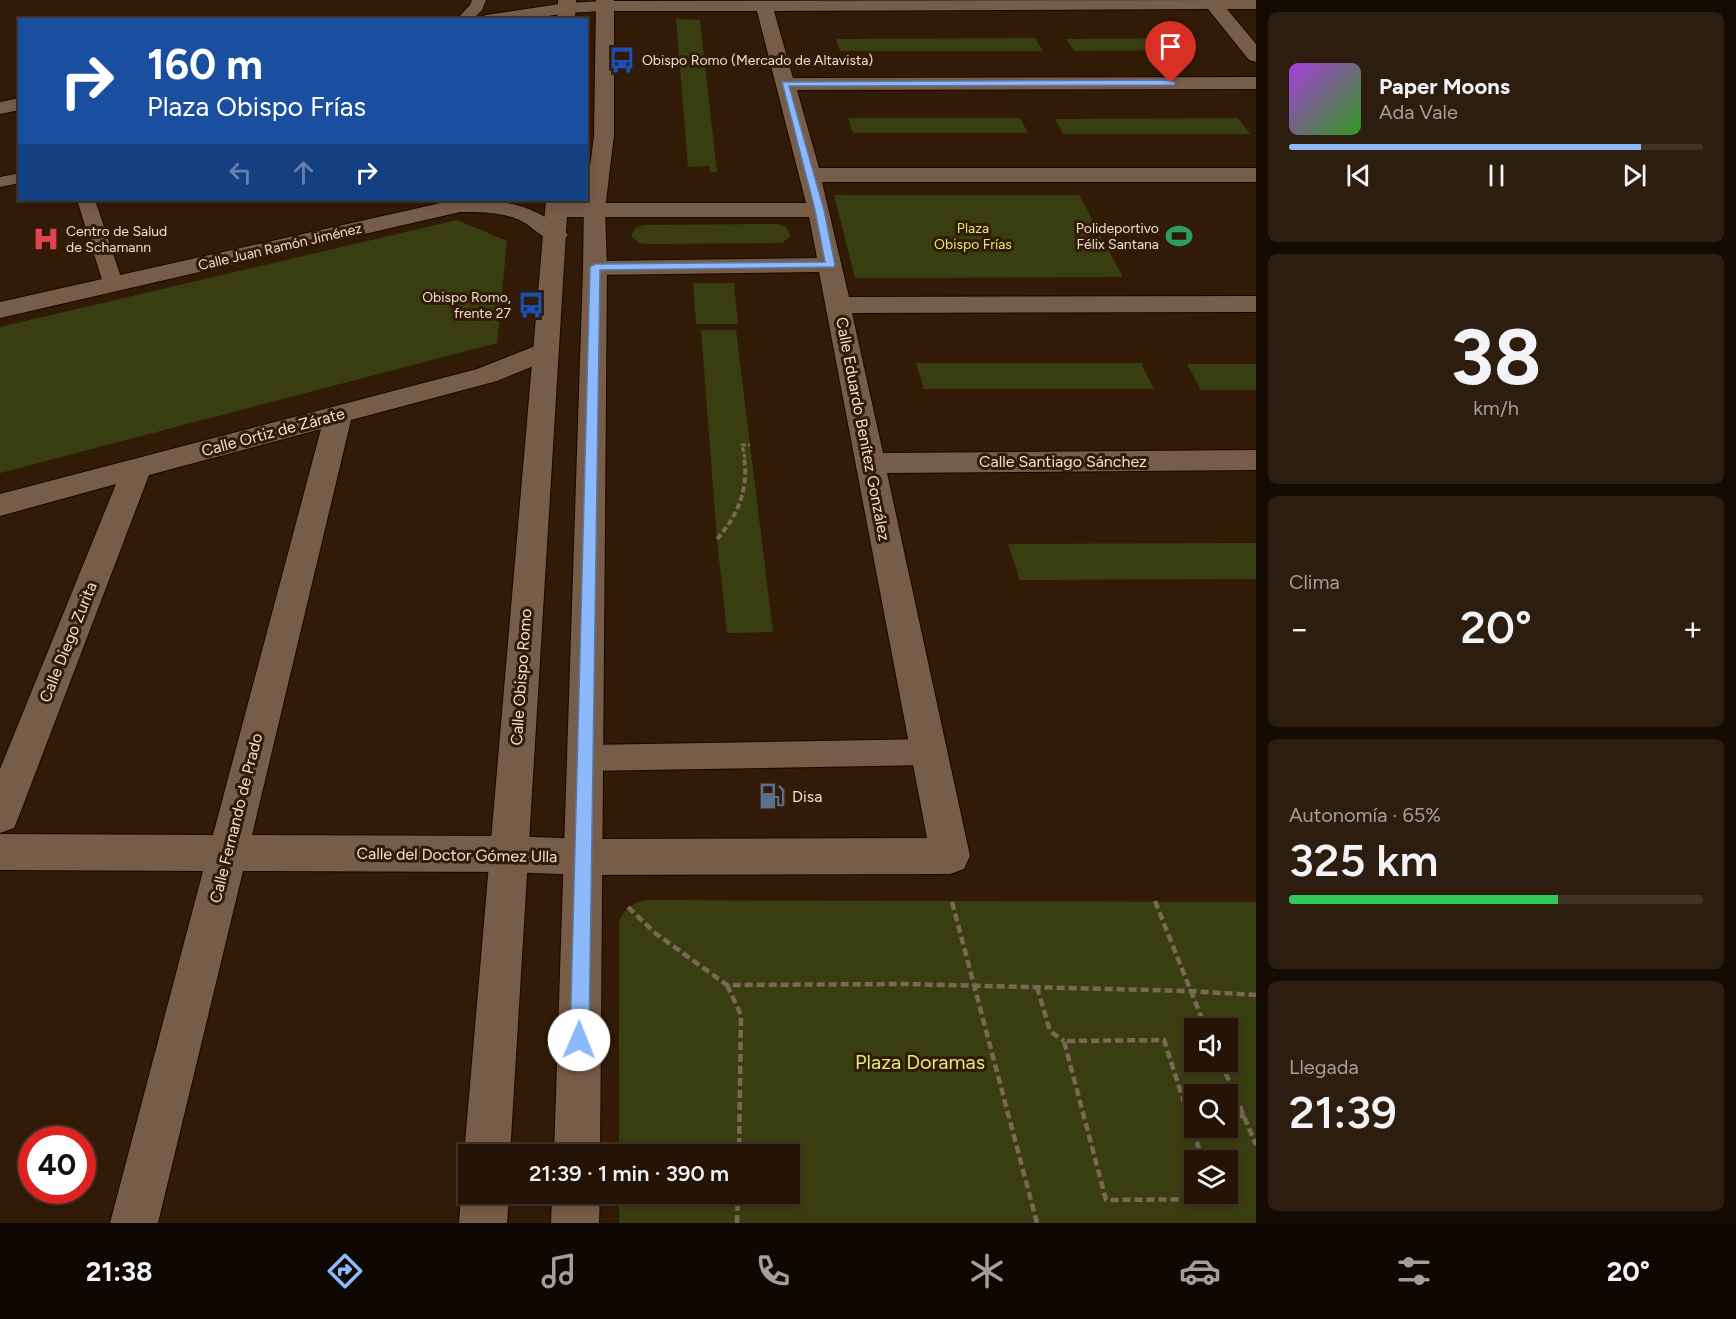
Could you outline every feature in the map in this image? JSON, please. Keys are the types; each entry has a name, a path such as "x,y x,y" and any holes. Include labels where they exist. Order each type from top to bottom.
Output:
{"street":[{"path":"1212,2 1256,56"},
{"path":"477,8 567,9 605,3 764,5 1212,2 1256,4"},
{"path":"577,1144 595,267 594,210 604,135 605,3"},
{"name":"Calle Eduardo Benítez González","path":"764,5 819,210 950,856"},
{"path":"785,84 1256,82"},
{"path":"0,108 18,104"},
{"path":"809,175 1256,175"},
{"name":"Calle Juan Ramón Jiménez","path":"1,305 114,286 460,205 491,205 527,215 556,215"},
{"path":"556,215 594,210 819,210"},
{"name":"Calle Obispo Romo","path":"488,1144 544,352 556,215"},
{"path":"595,267 830,265"},
{"path":"838,305 1256,304"},
{"name":"Calle Ortiz de Zárate","path":"0,505 487,375 544,352"},
{"name":"Calle Fernando de Prado","path":"134,1223 339,414"},
{"name":"Calle Santiago Sánchez","path":"870,463 1256,460"},
{"name":"Calle Diego Zurita","path":"0,816 137,469"},
{"name":"Calle del Doctor Gómez Ulla","path":"0,852 950,856"},
{"path":"483,1223 484,1204"},
{"path":"575,1223 576,1204"}],"lane":[{"path":"465,18 477,8"},
{"path":"0,182 18,178"},
{"path":"86,201 114,286"},
{"path":"586,758 929,752"}],"path":[{"path":"717,539 734,519 742,503 747,475 742,445 750,445"},
{"path":"1155,901 1201,1018"},
{"path":"952,902 1036,1223"},
{"path":"628,907 655,933 727,985 741,1015 739,1144"},
{"path":"727,985 1037,987 1256,994"},
{"path":"1037,987 1050,1031 1064,1041 1164,1040 1184,1097"},
{"path":"1064,1041 1106,1200 1184,1199"},
{"path":"1225,1072 1256,1144"},
{"path":"1238,1116 1245,1116"},
{"path":"737,1223 738,1204"}],"green space":[{"path":"676,19 700,20 717,172 710,172 709,166 688,167"},
{"path":"1035,38 1043,51 840,51 836,39"},
{"path":"1187,38 1197,50 1074,51 1066,39"},
{"path":"848,118 1020,118 1028,133 853,133"},
{"path":"1238,118 1250,134 1063,134 1055,119"},
{"name":"Plaza Obispo Frías","path":"834,195 1079,195 1123,277 855,278"},
{"path":"457,220 507,241 497,343 0,473 0,327"},
{"path":"778,224 786,227 791,236 782,243 646,244 639,243 631,236 635,228 644,225"},
{"path":"693,283 734,283 738,324 696,324"},
{"path":"701,330 736,330 773,632 727,633 717,539"},
{"path":"916,363 1141,363 1154,389 924,389"},
{"path":"1187,364 1256,364 1256,390 1201,390"},
{"path":"1256,543 1256,579 1020,580 1008,544"},
{"name":"Plaza Doramas","path":"644,900 1256,902 1256,1223 619,1223 619,1204 800,1204 800,1144 619,1144 619,924 625,911"}],"place":[{"name":"Obispo Romo (Mercado de Altavista)","path":"622,60"},
{"name":"Polideportivo Félix Santana","path":"1179,236"},
{"name":"Centro de Salud de Schamann","path":"46,239"},
{"name":"Obispo Romo, frente 27","path":"531,305"},
{"name":"Disa","path":"772,796"}],"route":[{"path":"579,1040 595,267 830,265 819,210 785,84 1171,83"}]}
